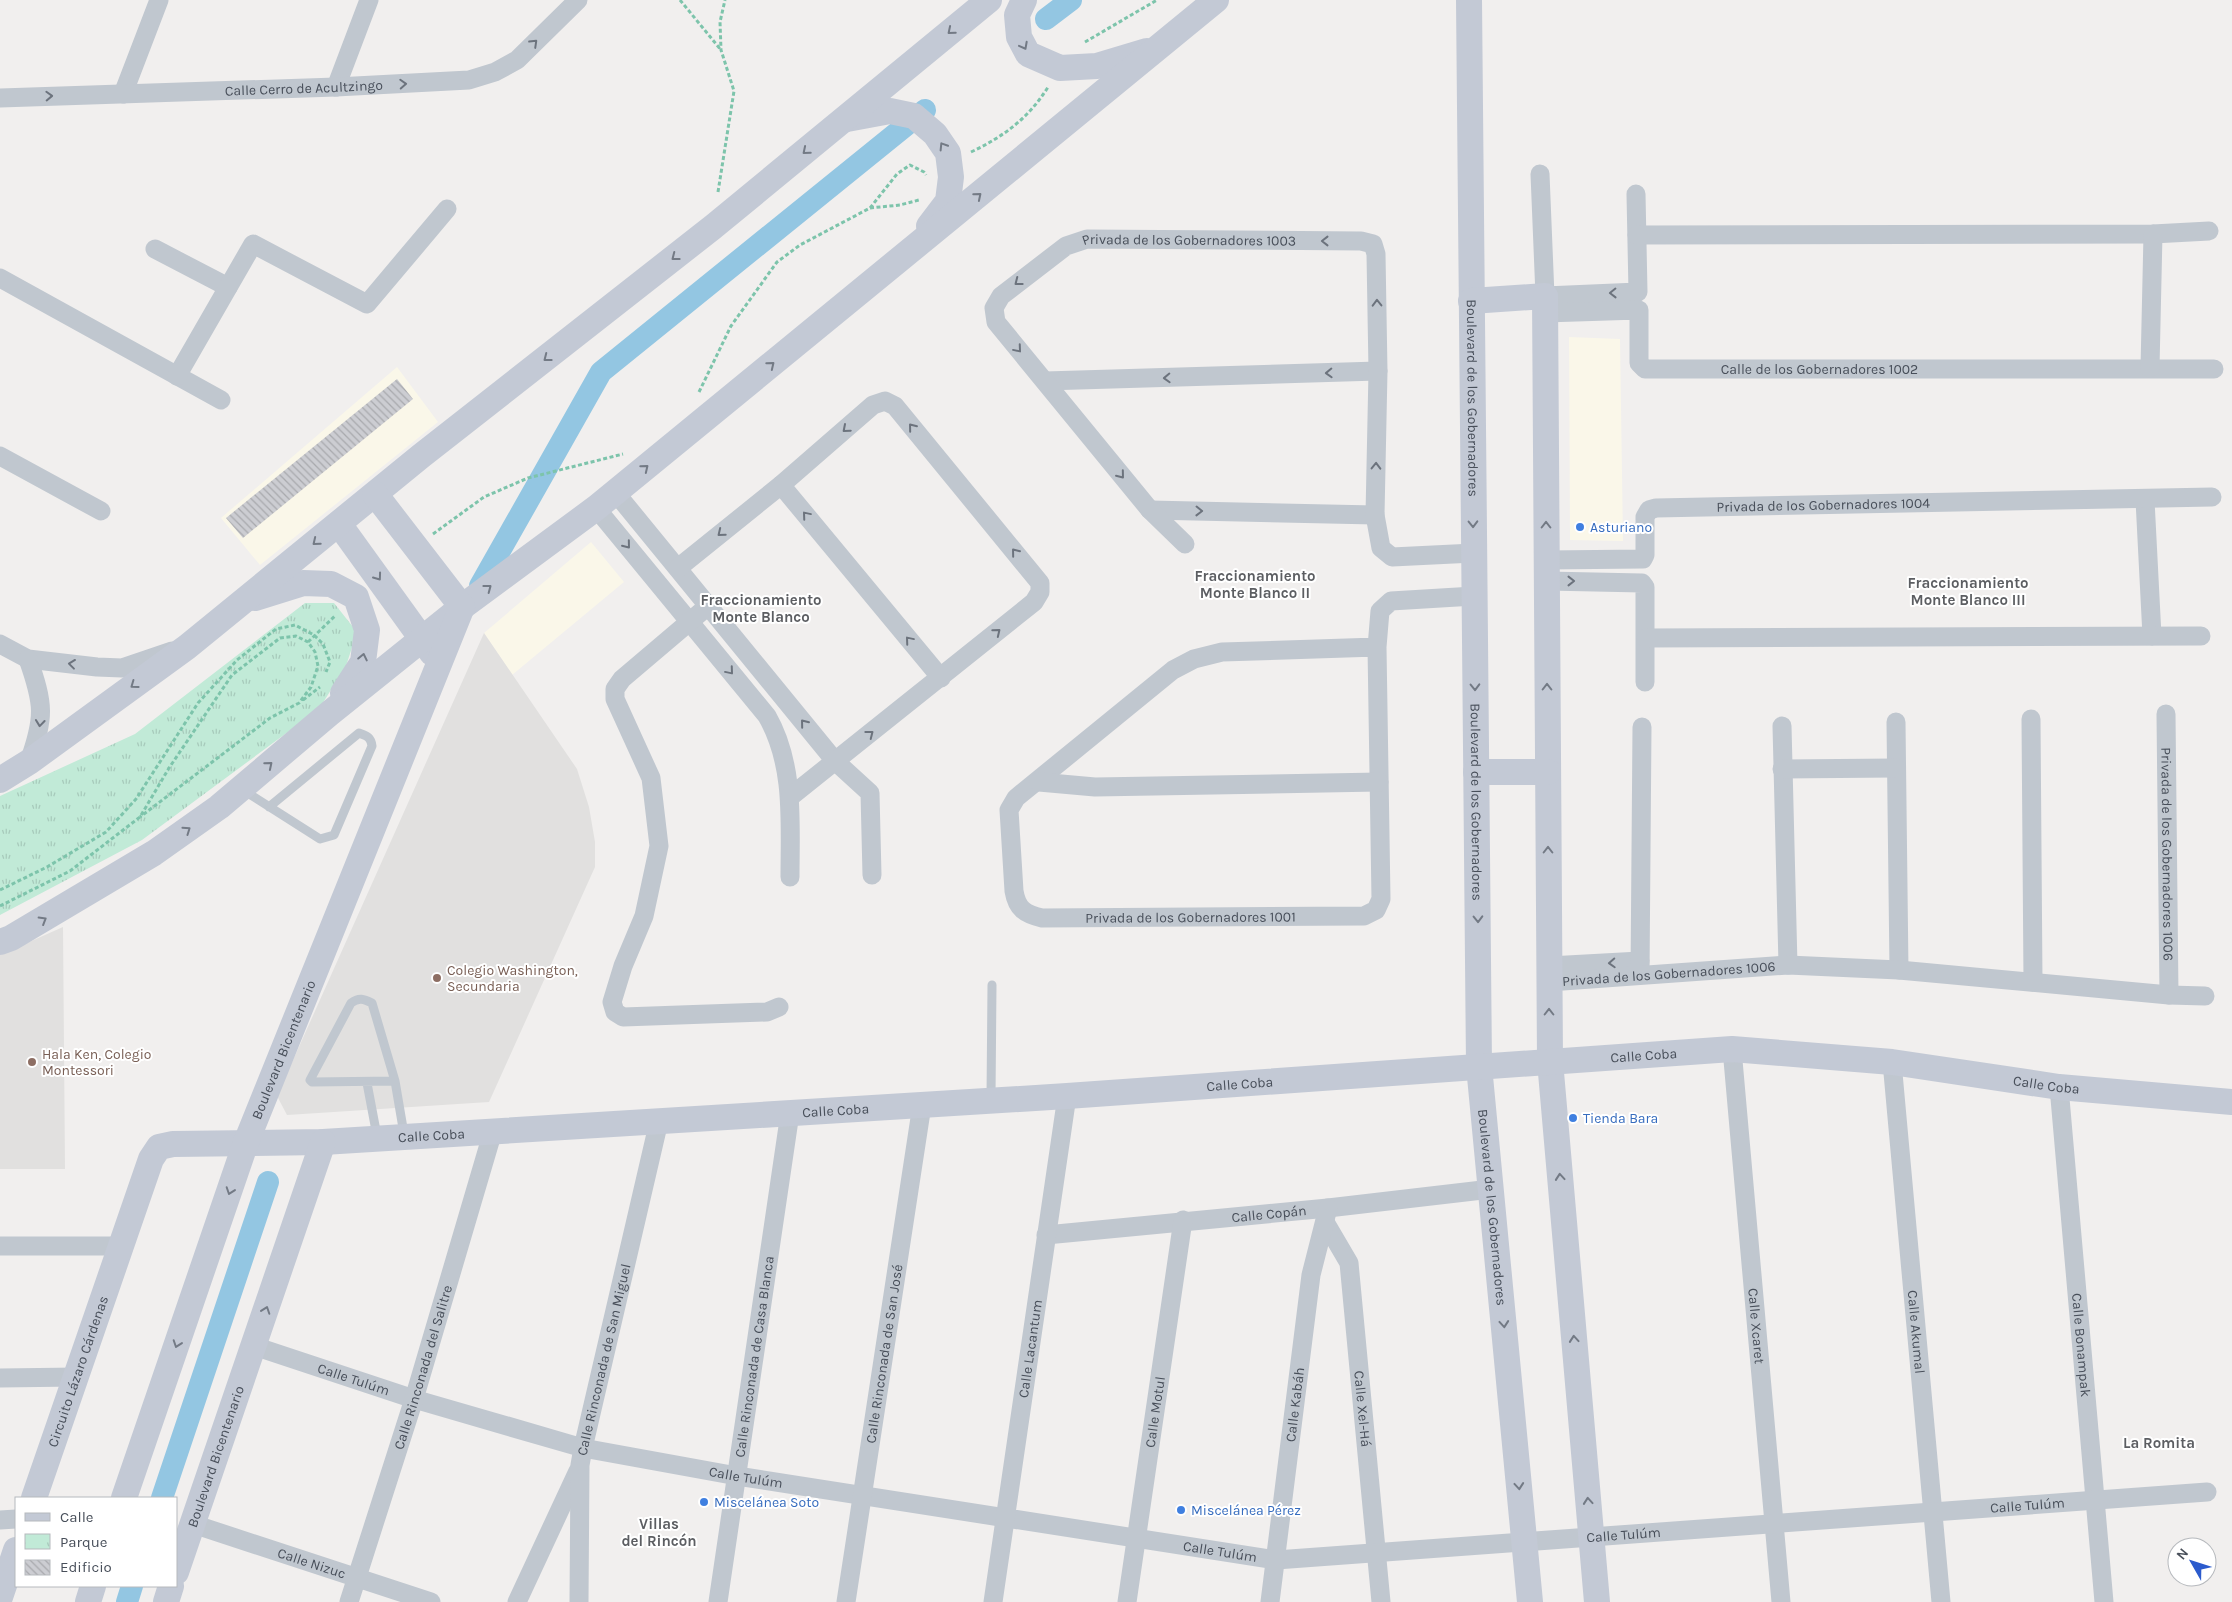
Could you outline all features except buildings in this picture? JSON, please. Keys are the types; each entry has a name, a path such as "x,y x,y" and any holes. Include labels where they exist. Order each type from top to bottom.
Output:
{"main road":[{"path":"0,780 29,762 187,647 340,524 374,494 713,227 989,0"},
{"path":"1024,0 1018,15 1019,37 1028,54 1060,68 1097,66 1157,48"},
{"path":"0,942 11,938 154,853 241,789 330,713 462,607 605,500 912,251 1216,0"},
{"name":"Boulevard de los Gobernadores","path":"1469,0 1470,301 1479,1066 1530,1602"},
{"path":"844,120 890,111 914,116 935,134 948,153 951,177 948,201 912,251"},
{"path":"1470,301 1545,304 1550,1061 1597,1602"},
{"path":"374,494 462,607"},
{"path":"340,524 440,664"},
{"path":"242,602 303,583 331,584 356,597 367,630 363,662 330,713"},
{"name":"Boulevard Bicentenario","path":"124,1497 246,1145 462,607"},
{"path":"1476,772 1548,772"},
{"name":"Calle Coba","path":"246,1145 323,1142 1067,1096 1732,1049 1892,1062 2059,1088 2232,1102"},
{"name":"Boulevard Bicentenario","path":"178,1566 323,1142"},
{"name":"Circuito Lázaro Cárdenas","path":"34,1497 123,1246 151,1159 159,1147 173,1144 246,1145"},
{"path":"0,1597 15,1553"},
{"path":"88,1602 94,1587"},
{"path":"166,1602 172,1587"}],"street":[{"path":"123,94 159,0"},
{"path":"336,87 369,0"},
{"name":"Calle Cerro de Acultzingo","path":"0,98 336,87 469,80 495,72 517,60 578,0"},
{"path":"1540,174 1545,304 1638,302"},
{"name":"Calle de los Gobernadores 1002","path":"1636,194 1639,363 1645,368 2214,369"},
{"path":"177,376 252,244 367,304 448,209"},
{"path":"1637,235 2153,234 2209,231"},
{"path":"2150,368 2153,234"},
{"name":"Privada de los Gobernadores 1003","path":"1185,544 1150,510 996,322 994,308 1001,296 1066,246 1088,239 1361,241 1373,244 1376,254 1378,371 1375,514 1381,548 1392,557 1474,553"},
{"path":"156,249 228,287"},
{"path":"0,278 221,400"},
{"path":"1045,381 1378,371"},
{"path":"678,568 781,485 873,405 885,401 895,406 1040,583 1040,592 1034,602 790,797"},
{"path":"0,456 101,511"},
{"path":"781,485 941,678"},
{"name":"Privada de los Gobernadores 1004","path":"1547,570 1639,561 1643,559 1645,555 1645,517 1649,510 1656,508 2145,500 2212,497"},
{"path":"605,500 678,568 835,760 864,785 870,793 872,875"},
{"path":"605,500 690,622 767,716 779,737 790,797 790,877"},
{"path":"2145,500 2152,636"},
{"path":"1150,510 1375,514"},
{"path":"1547,570 1642,582 1645,587 1645,682"},
{"name":"Privada de los Gobernadores 1001","path":"1377,647 1222,652 1194,659 1173,670 1039,782 1016,798 1009,810 1016,902 1021,910 1042,918 1364,916 1376,910 1381,899 1377,647 1380,611 1392,601 1474,596"},
{"path":"708,606 622,680 615,690 615,699 651,778 659,846 644,916 623,966 612,1002 615,1012 623,1017 768,1012 779,1007"},
{"path":"1646,638 2201,636"},
{"path":"0,644 28,659 122,668 187,647"},
{"path":"28,659 40,692 41,708 38,735 29,762"},
{"name":"Privada de los Gobernadores 1006","path":"2166,714 2169,995"},
{"path":"2031,719 2033,982"},
{"path":"1896,722 1899,970"},
{"name":"Privada de los Gobernadores 1006","path":"1782,726 1788,965"},
{"path":"1640,968 1642,727"},
{"path":"1782,769 1896,768"},
{"path":"1039,782 1095,787 1380,782"},
{"name":"Privada de los Gobernadores 1006","path":"1549,974 1640,968 1788,965 1899,970 2169,995 2205,996"},
{"name":"Calle Xcaret","path":"1732,1049 1781,1602"},
{"name":"Calle Akumal","path":"1892,1062 1941,1602"},
{"name":"Calle Bonampak","path":"2059,1088 2104,1602"},
{"name":"Calle Lacantum","path":"993,1602 1067,1096"},
{"name":"Calle Rinconada de San José","path":"846,1602 922,1105"},
{"name":"Calle Rinconada de Casa Blanca","path":"718,1602 790,1113"},
{"name":"Calle Rinconada de San Miguel","path":"579,1602 582,1457 659,1121"},
{"name":"Calle Rinconada del Salitre","path":"349,1602 414,1399 494,1131"},
{"name":"Calle Copán","path":"1046,1234 1183,1220 1327,1215 1491,1188"},
{"name":"Calle Xel-Há","path":"1327,1215 1349,1263 1381,1602"},
{"name":"Calle Kabáh","path":"1270,1602 1311,1275 1327,1215"},
{"name":"Calle Motul","path":"1127,1602 1183,1220"},
{"path":"0,1246 123,1246"},
{"name":"Calle Tulúm","path":"254,1346 582,1457 737,1476 1276,1560 2207,1492"},
{"path":"0,1378 77,1377"},
{"path":"517,1602 582,1457"},
{"path":"0,1520 15,1519"},
{"name":"Calle Nizuc","path":"193,1524 431,1602"}],"lane":[{"path":"241,789 269,807 320,839 334,835 372,746 371,740 359,733 269,807"},
{"path":"991,1100 992,984"},
{"path":"395,1081 312,1082 310,1080 351,1002 357,999 365,999 372,1003 395,1081 405,1137"},
{"path":"367,1082 377,1138"}],"path":[{"path":"680,0 721,50"},
{"path":"713,227 734,90 721,50 720,22 725,0"},
{"path":"870,208 897,174 910,165 924,172 927,178 949,163 994,141 1015,127 1031,112 1060,68 1078,46 1157,0"},
{"path":"698,395 731,326 777,262 800,244 870,208 900,205 921,200 925,192"},
{"path":"528,478 627,453"},
{"path":"0,890 47,867 106,832 136,799 198,703 237,660 276,629 295,626 314,634 323,644 330,662 325,677"},
{"path":"140,817 169,768 232,676 280,638 296,636 308,642 315,652 318,666 311,687 299,703"},
{"path":"0,906 70,871 270,718 299,703 322,685"}],"shaded area":[{"path":"1569,337 1620,339 1623,541 1570,540"},
{"path":"397,367 438,422 260,565 221,518"},
{"path":"591,542 624,582 512,675 484,633"},
{"name":"Colegio Washington, Secundaria","path":"484,633 577,769 589,807 595,842 595,867 489,1102 287,1115 277,1096"},
{"name":"Hala Ken, Colegio Montessori","path":"63,927 65,1169 0,1169 0,955"}],"green space":[{"path":"305,603 334,603 357,632 346,666 319,709 142,840 0,915 0,796 135,734"}],"waterway":[{"path":"1046,19 1071,0"},
{"path":"480,586 601,372 925,110"},
{"path":"162,1497 268,1182"},
{"path":"127,1602 132,1587"}],"place":[{"name":"Asturiano","path":"1580,527"},
{"name":"Colegio Washington, Secundaria","path":"437,978"},
{"name":"Hala Ken, Colegio Montessori","path":"32,1062"},
{"name":"Tienda Bara","path":"1573,1118"},
{"name":"Miscelánea Soto","path":"704,1502"},
{"name":"Miscelánea Pérez","path":"1181,1510"}],"district":[{"name":"Fraccionamiento Monte Blanco II","path":"1255,584"},
{"name":"Fraccionamiento Monte Blanco III","path":"1968,592"},
{"name":"Fraccionamiento Monte Blanco","path":"761,608"},
{"name":"La Romita","path":"2159,1443"},
{"name":"Villas del Rincón","path":"659,1532"}]}
